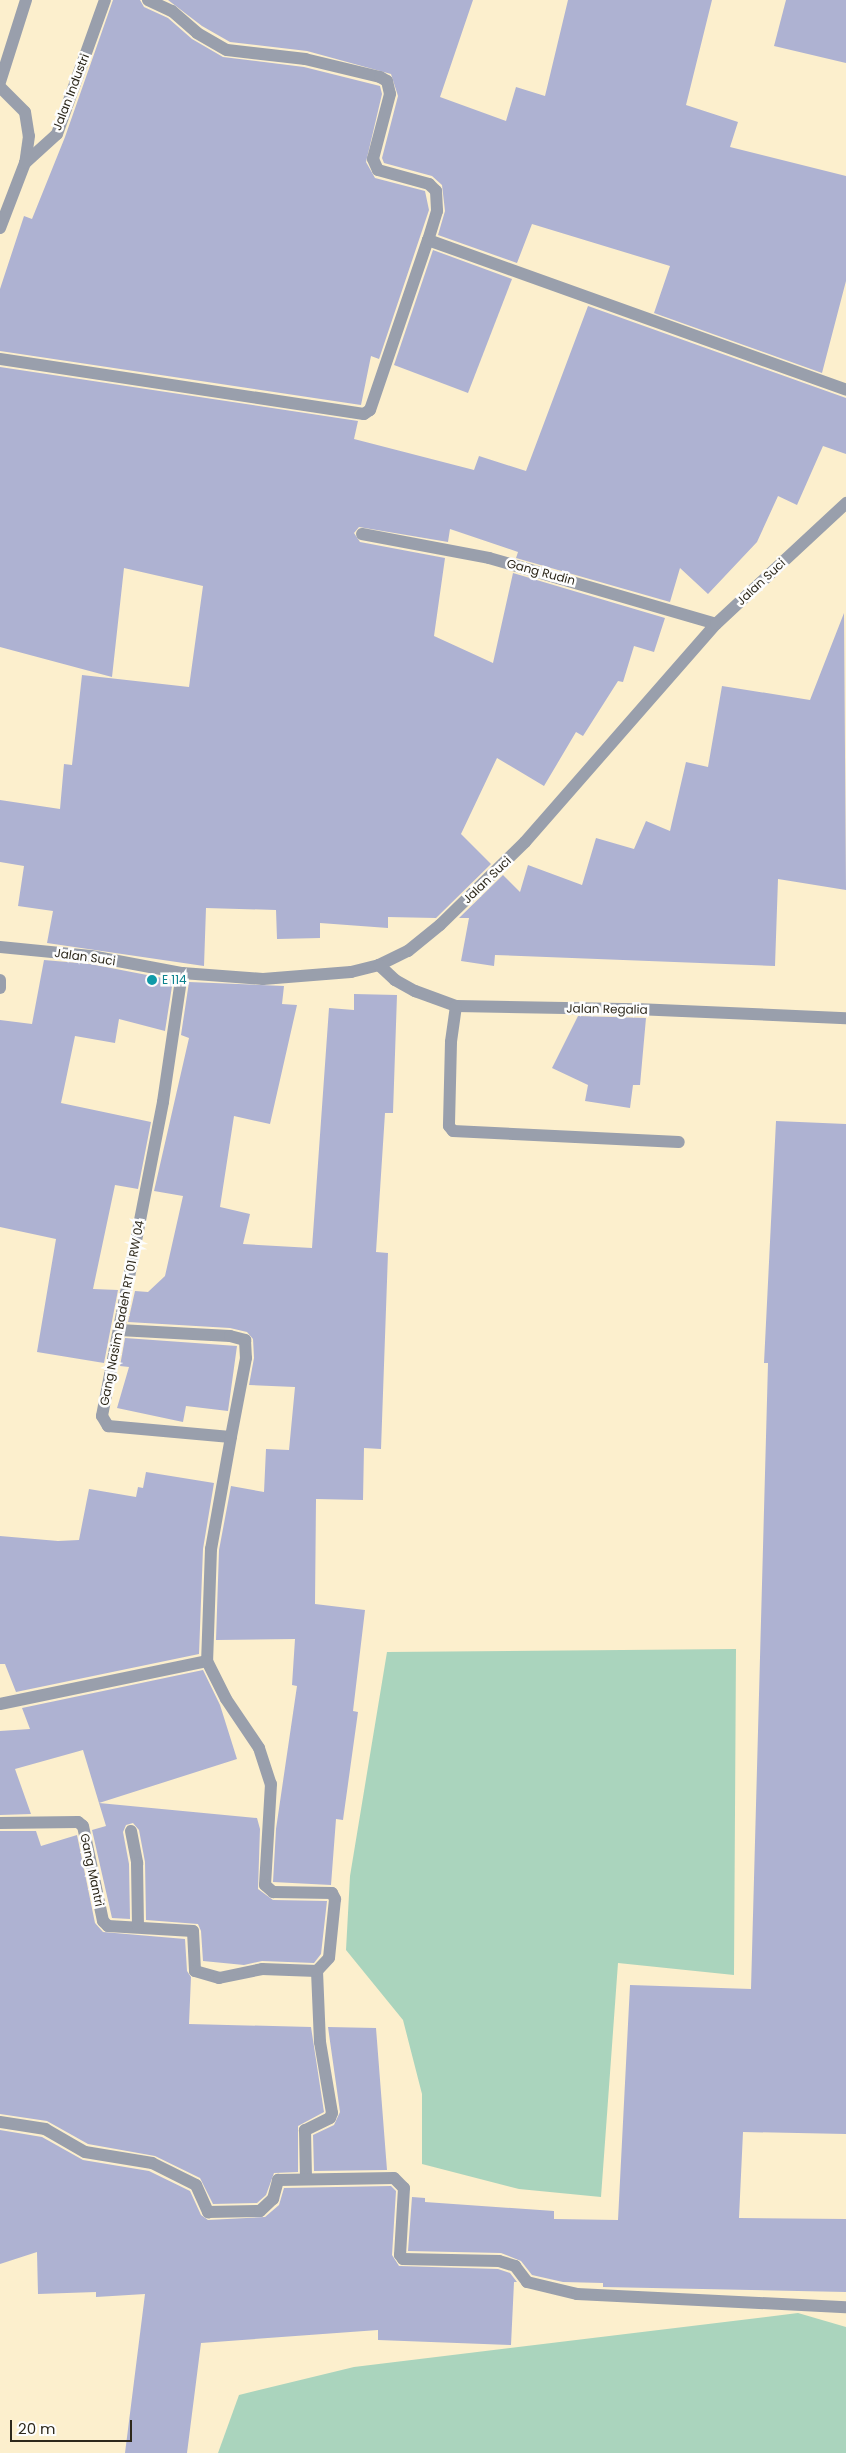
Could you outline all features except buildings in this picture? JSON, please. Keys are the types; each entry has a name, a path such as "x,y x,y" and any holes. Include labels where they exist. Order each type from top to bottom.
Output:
{"street":[{"path":"0,82 26,0"},
{"name":"Jalan Industri","path":"0,228 25,163 57,134 105,0"},
{"path":"0,359 364,414 370,410 437,211 436,191 429,184 378,170 373,159 390,94 388,81 380,77 305,59 227,50 197,33 172,10 148,0"},
{"path":"0,87 25,112 29,136 25,163"},
{"path":"428,240 846,390"},
{"name":"Jalan Suci","path":"0,947 91,956 182,972 262,979 342,974 379,965 408,951 440,925 525,842 716,624 846,503"},
{"name":"Gang Rudin","path":"362,534 489,558 716,624"},
{"name":"Jalan Regalia","path":"379,965 395,980 415,991 456,1006 636,1008 846,1018"},
{"name":"Gang Nasim Badeh RT 01 RW 04","path":"182,972 163,1102 102,1416 104,1423 108,1426 231,1437"},
{"path":"0,980 0,988"},
{"path":"456,1006 451,1042 449,1126 453,1131 679,1142"},
{"path":"119,1330 230,1336 245,1340 246,1358 211,1549 207,1661 226,1699 259,1748 271,1784 265,1885 273,1892 332,1894 334,1899 329,1958 317,1971 320,2042 332,2113 330,2118 305,2130 306,2179"},
{"path":"0,1704 207,1661"},
{"name":"Gang Mantri","path":"0,1823 78,1822 83,1826 103,1922 108,1926 193,1931 195,1971 219,1978 262,1969 317,1971"},
{"path":"131,1831 137,1863 138,1927"},
{"path":"0,2122 45,2129 85,2152 152,2163 196,2185 208,2212 260,2211 274,2199 276,2182 306,2179 394,2178 404,2188 400,2255 403,2259 499,2261 515,2266 527,2282 577,2294 846,2307"}],"green space":[{"path":"736,1649 734,1975 618,1963 601,2197 519,2189 422,2164 422,2094 403,2020 346,1950 350,1876 387,1652"},
{"path":"798,2313 846,2327 846,2453 218,2453 239,2395 354,2367"}],"place":[{"name":"E 114","path":"152,980"}]}
